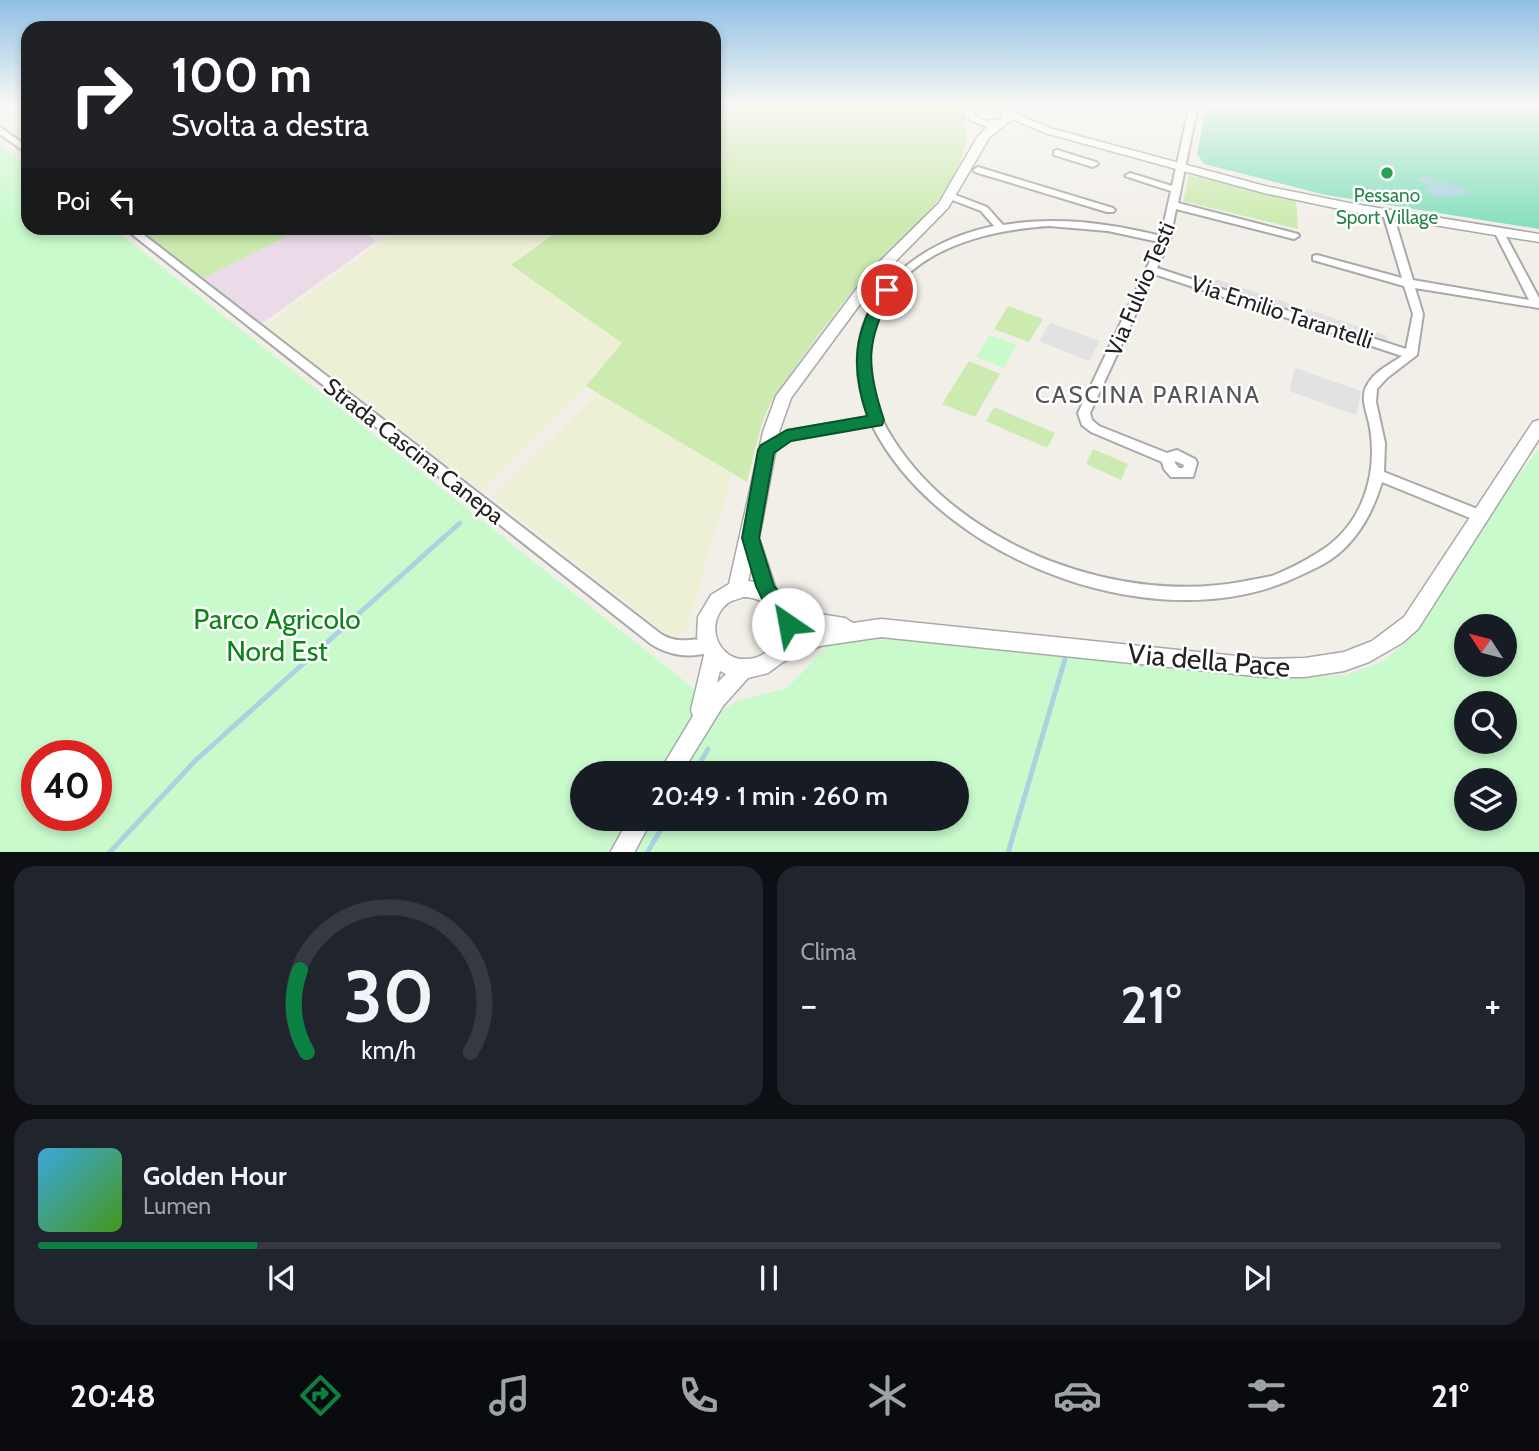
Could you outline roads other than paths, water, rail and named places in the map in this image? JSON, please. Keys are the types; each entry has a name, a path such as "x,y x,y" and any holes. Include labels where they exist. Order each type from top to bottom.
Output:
{"street":[{"path":"976,144 976,150"},
{"path":"736,592 750,538 766,450 776,414 791,386 875,274 926,225 950,196 980,144"},
{"path":"1075,159 1086,144"},
{"path":"1098,144 1285,193 1388,214 1539,238"},
{"name":"Via Fulvio Testi","path":"1168,459 1095,429 1084,416 1165,240 1186,144"},
{"path":"1057,153 1093,164"},
{"path":"978,170 1071,211 1122,229 1165,240"},
{"path":"1130,176 1177,190"},
{"path":"950,196 984,209 1000,228"},
{"path":"1174,205 1294,236"},
{"path":"1110,210 1071,211 1033,224 1000,228 961,239 929,254 903,273 879,301 866,331 863,354 865,388 876,420 891,447 919,483 976,530 1026,557 1061,571 1114,586 1148,591 1198,593 1231,590 1275,580 1307,566 1343,541 1359,522 1374,493 1380,445 1370,404 1370,390 1377,380 1411,355 1419,319 1388,214"},
{"path":"1499,231 1537,305"},
{"name":"Strada Cascina Canepa","path":"139,235 656,639 670,647 711,650"},
{"path":"1317,258 1409,283 1537,305"},
{"name":"Via Emilio Tarantelli","path":"1152,270 1411,355"},
{"path":"766,450 787,436 876,420"},
{"name":"Via della Pace","path":"776,603 820,623 868,629 935,633 1265,668 1332,665 1351,661 1377,650 1401,633 1418,613 1539,426"},
{"path":"1378,475 1480,516"},
{"path":"711,650 724,663 744,668 763,664 777,655 785,643 788,633 787,620 776,603 750,538"},
{"path":"695,729 709,687 711,650 705,630 709,613 719,600 736,592 754,591 776,603"},
{"name":"Via della Pace","path":"777,655 814,638 868,629"},
{"path":"676,761 723,690 744,668"},
{"path":"621,852 634,831"}],"water":[{"path":"1427,177 1457,186 1471,194 1437,198 1425,192 1430,185 1417,181"}],"waterway":[{"path":"441,540 460,523"},
{"path":"110,852 196,760 443,538"},
{"path":"1008,852 1065,659"},
{"path":"701,761 708,749"},
{"path":"648,852 660,831"}],"place":[{"name":"Pessano Sport Village","path":"1387,173"}],"district":[{"name":"CASCINA PARIANA","path":"1148,395"}],"park label":[{"name":"Parco Agricolo Nord Est","path":"277,635"}]}
